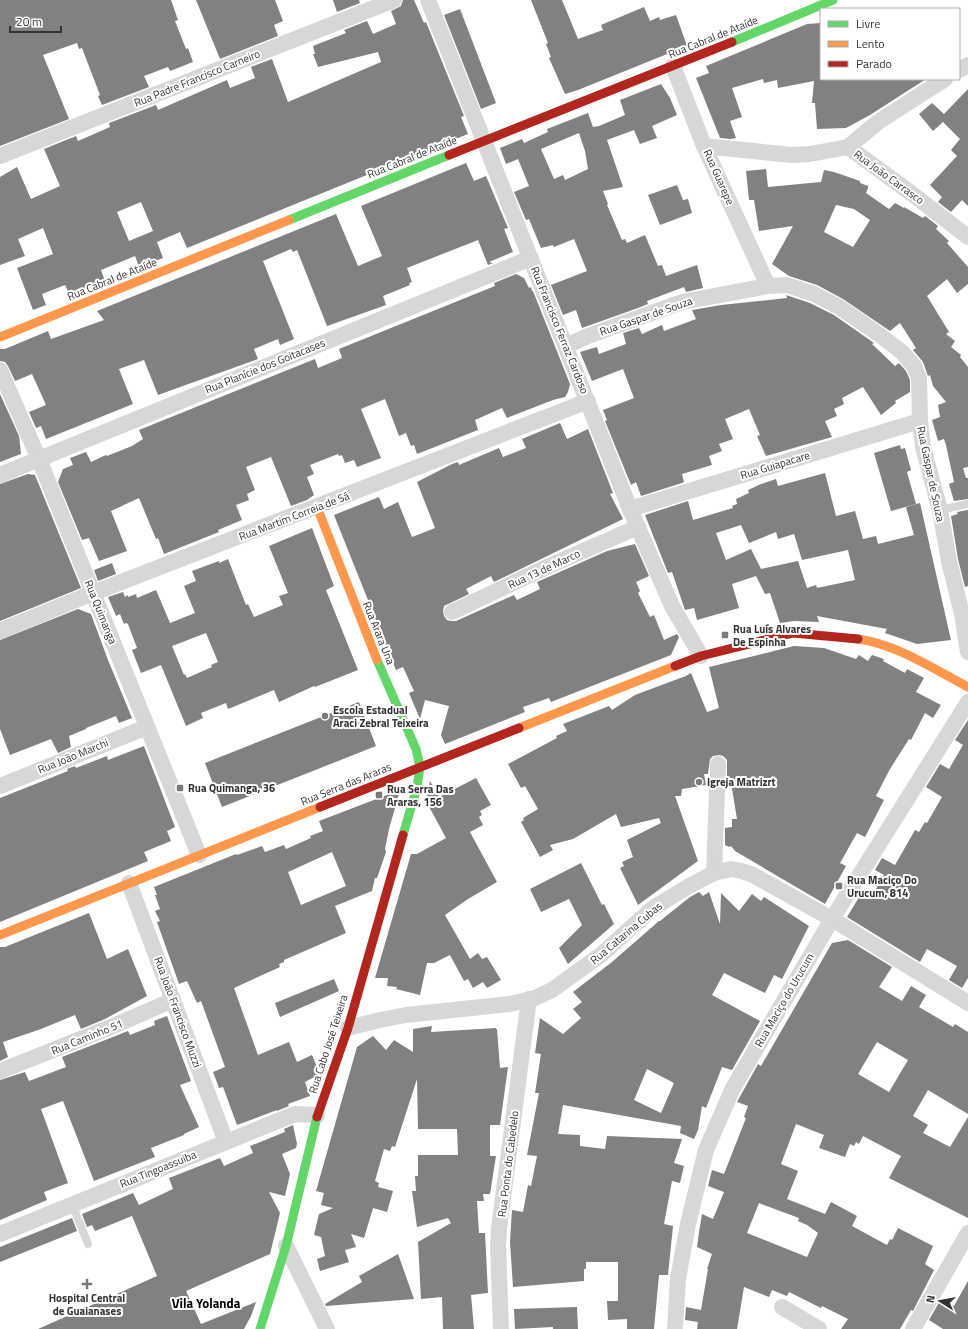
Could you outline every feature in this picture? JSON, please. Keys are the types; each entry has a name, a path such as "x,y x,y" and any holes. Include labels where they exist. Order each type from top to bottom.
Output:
{"street":[{"name":"Rua Padre Francisco Carneiro","path":"0,156 394,0"},
{"name":"Rua Francisco Ferraz Cardoso","path":"428,0 630,509 672,606 701,656"},
{"name":"Rua Cabral de Ataíde","path":"0,337 833,0"},
{"name":"Rua Guarepe","path":"673,66 704,146 768,286"},
{"path":"848,147 878,122 943,80"},
{"name":"Rua João Carrasco","path":"704,146 792,155 810,154 848,147 911,192 968,238"},
{"name":"Rua Planície dos Goitacases","path":"0,475 531,258"},
{"name":"Rua Gaspar de Souza","path":"566,346 588,336 682,302 768,286 787,285 814,294 839,307 902,352 914,366 919,378 920,421 923,447 940,510 949,561 965,613 968,652"},
{"name":"Rua Quimanga","path":"0,370 39,459 199,855"},
{"name":"Rua Martim Correia de Sá","path":"0,631 93,593 588,401"},
{"name":"Rua Guiapacare","path":"630,509 920,421"},
{"name":"Rua Arara Una","path":"317,507 370,644 416,749 420,767"},
{"name":"Rua 13 de Marco","path":"452,612 549,566 638,527"},
{"name":"Rua Serra das Araras","path":"0,935 701,656 793,633 838,636 868,640 898,651 968,687"},
{"name":"Rua Maciço do Urucum","path":"675,1329 678,1279 688,1224 706,1150 733,1088 832,919 968,702"},
{"name":"Rua João Marchi","path":"0,786 147,727"},
{"path":"714,873 718,764"},
{"name":"Rua Cabo José Teixeira","path":"260,1329 286,1246 318,1115 348,1028 417,787 420,767"},
{"name":"Rua Catarina Cubas","path":"348,1028 406,1015 510,1004 529,999 552,990 602,954 652,908 714,873 730,869 753,875 832,919 968,1004"},
{"name":"Rua João Francisco Muzzi","path":"129,883 226,1142"},
{"name":"Rua Ponta do Cabedelo","path":"501,1329 498,1246 529,999"},
{"name":"Rua Caminho 51","path":"0,1071 111,1028 173,1000"},
{"name":"Rua Tingoassuiba","path":"0,1234 295,1114 318,1115"},
{"path":"913,1329 968,1233"},
{"path":"286,1246 327,1329"},
{"path":"782,1307 819,1329"}],"lane":[{"path":"940,510 968,504"},
{"path":"72,1204 88,1244"}],"building":[{"path":"0,0 171,0 178,20 175,21 193,62 170,71 168,67 144,76 149,87 102,105 98,96 100,95 82,48 79,49 77,43 43,55 69,119 0,146"},
{"path":"196,0 275,0 283,21 274,25 278,36 220,59"},
{"path":"333,0 359,0 360,3 337,12"},
{"path":"403,0 414,0 424,23 426,22 464,116 461,117 468,134 187,248 180,232 157,242 163,258 139,267 135,256 101,270 105,281 70,295 65,285 42,294 46,305 33,310 17,268 53,254 43,228 18,239 25,256 0,265 0,177 17,167 31,199 60,186 44,149 76,136 78,141 110,127 109,123 156,105 158,110 227,80 230,88 255,78 251,67 272,59 288,102 381,62 378,52 318,67 313,54 315,54 313,46 346,33 344,30 367,21 373,34 396,24 391,11 401,6","holes":["141,202 153,231 129,241 117,212"]},
{"path":"531,0 562,0 578,39 603,30 601,25 644,7 650,21 659,17 660,20 676,15 687,46 565,94 549,58 551,57 546,44 548,43"},
{"path":"460,9 496,103 481,109 444,15"},
{"path":"820,23 820,80 924,80 870,115 846,128 817,129 815,103 812,103 814,81 778,88 777,80 764,83 763,79 732,88 742,117 730,121 736,138 720,138 696,78 709,73 706,66 807,24"},
{"path":"661,84 670,98 677,115 652,126 657,138 640,144 634,130 607,140 623,187 603,191 608,204 607,205 622,240 625,239 627,243 645,235 658,266 662,265 666,276 697,265 703,288 686,292 684,287 647,301 648,304 582,328 576,310 563,315 551,285 587,271 574,239 554,247 553,245 541,248 529,219 526,220 514,192 529,186 518,159 506,164 500,148 522,139 524,143 548,132 547,129 588,113 593,127 599,126 625,115 620,100","holes":["579,133 585,151 588,169 565,180 563,175 554,179 541,149"]},
{"path":"968,89 968,206 962,200 951,212 938,202 942,197 930,185 957,156 951,150 960,139 943,122 933,131 919,114 932,103 944,114"},
{"path":"466,163 474,181 486,176 508,228 504,229 513,252 489,262 493,263 488,265 478,240 407,268 412,282 409,283 410,285 383,296 386,305 327,326 297,250 293,252 291,249 263,261 294,339 280,345 278,339 254,349 258,359 158,395 144,360 119,369 133,404 46,439 41,426 36,428 29,412 46,405 32,374 15,381 5,362 0,361 0,349 5,349 48,331 51,339 104,320 97,311 336,214 358,266 382,256 361,206"},
{"path":"766,169 768,187 821,182 824,170 860,181 860,183 868,186 866,193 889,209 895,203 923,218 925,216 938,226 936,229 949,241 947,243 968,267 968,284 957,293 947,279 927,296 949,332 946,334 955,341 951,347 961,355 960,357 968,367 968,467 963,468 966,478 968,478 968,499 954,501 949,484 954,482 946,445 944,439 938,441 932,420 940,417 938,405 946,402 933,386 930,375 928,376 923,362 913,350 916,348 900,323 890,331 843,299 817,285 789,276 772,264 793,226 759,231 754,200 749,200 746,171","holes":["836,205 854,209 870,220 853,247 824,232"]},
{"path":"677,185 683,200 688,199 692,213 660,225 648,195"},
{"path":"516,274 524,278 529,288 531,287 533,291 570,384 565,397 553,400 507,418 502,408 475,420 478,430 417,454 414,445 411,446 406,433 399,436 385,399 361,409 381,458 357,467 354,460 345,463 342,455 339,456 338,454 310,465 314,474 307,477 314,495 307,500 291,506 271,457 246,467 255,490 247,494 249,500 236,505 242,520 218,530 219,532 164,554 139,498 111,511 127,551 99,561 89,538 82,540 58,482 63,469 73,465 70,458 86,452 91,462 132,446 143,439 139,430 315,359 318,368 342,358 339,349 495,286 494,283"},
{"path":"786,295 810,303 834,315 874,343 872,344 895,366 899,363 906,371 910,380 910,392 895,401 896,403 881,415 863,387 842,398 844,404 834,409 837,416 825,421 832,437 766,456 757,436 760,435 749,409 725,419 733,439 719,444 722,451 709,456 712,465 682,474 684,482 682,483 641,496 636,482 631,485 605,421 607,420 603,410 634,398 623,369 592,381 580,352 597,347 599,354 626,344 623,333 639,328 642,334 662,325 664,331 696,319 692,310 721,305 787,298"},
{"path":"0,394 19,436 21,454 0,462"},
{"path":"560,423 567,439 588,429 613,493 610,494 623,519 494,582 491,576 466,589 469,594 444,606 444,616 447,620 456,621 514,595 517,600 540,589 537,582 607,551 635,544 649,576 636,582 640,591 638,593 650,617 654,615 664,640 677,634 679,637 671,655 551,702 549,698 523,707 525,712 445,744 441,735 449,706 425,700 420,719 409,693 414,691 403,667 396,670 334,515 379,497 384,509 398,502 412,537 435,528 417,482 452,464 458,462 459,465 499,448 503,457 526,448 522,439"},
{"path":"900,445 901,449 905,448 911,470 907,472 916,504 891,511 874,453"},
{"path":"825,473 836,516 855,511 863,539 876,536 878,544 914,535 906,507 920,503 951,640 917,644 885,633 887,629 817,616 819,622 794,621 780,623 770,593 765,594 756,576 732,584 739,608 697,620 694,608 685,610 672,572 668,573 645,515 688,501 693,520 733,508 732,506 737,504 736,499 749,493 748,490 761,484 776,479 778,486","holes":["741,525 749,543 776,532 778,539 794,534 802,560 848,550 855,580 817,588 816,585 807,588 798,561 761,569 751,549 726,560 716,533"]},
{"path":"28,474 35,475 81,588 0,621 0,484"},
{"path":"968,510 968,586 965,587 958,559 951,516 958,514 957,512"},
{"path":"312,528 334,586 326,590 358,670 315,687 314,686 279,702 274,690 228,709 226,703 201,713 203,718 186,726 161,665 141,673 132,650 137,648 128,624 124,624 120,614 116,616 108,597 123,592 125,597 136,594 137,598 156,590 170,623 195,613 184,586 196,581 192,571 228,559 246,605 248,604 254,617 283,605 279,596 288,593 269,546","holes":["206,633 218,662 211,665 212,667 187,678 185,674 184,675 172,646"]},
{"path":"112,563 116,574 98,581 94,570"},
{"path":"78,609 91,614 132,718 119,723 116,716 69,736 71,747 58,753 51,739 10,755 0,729 0,640"},
{"path":"794,646 824,648 856,659 859,655 868,661 872,655 884,659 883,661 905,673 907,669 924,678 916,692 941,705 933,718 925,713 911,740 909,739 890,769 876,796 884,800 865,837 857,833 840,863 846,866 825,904 735,851 731,846 729,847 725,845 725,828 732,827 732,819 737,819 730,777 727,776 727,760 723,756 719,755 713,756 710,759 708,774 704,774 706,785 682,789 681,796 675,796 698,861 638,905 620,868 624,866 622,862 633,857 627,840 661,823 659,818 621,827 616,814 573,839 550,845 553,850 540,857 521,822 524,820 523,818 538,809 525,786 521,788 508,764 557,738 556,736 567,731 563,724 609,706 612,710 635,695 691,673 707,712 719,708 709,667"},
{"path":"359,702 376,746 222,807 205,763"},
{"path":"968,720 968,978 962,988 949,980 957,966 927,949 920,962 847,917 861,894 870,899 884,875 875,870 882,858 895,865 915,830 919,832 925,822 927,823 942,797 926,787 940,764 949,769 963,745 955,740"},
{"path":"144,746 175,827 167,831 171,841 144,852 148,861 0,922 0,798 68,771 67,769 75,766 76,768 107,756 108,760"},
{"path":"476,778 491,805 480,811 482,815 479,817 483,825 470,832 497,882 445,915 470,959 478,953 482,959 487,957 501,980 487,988 483,982 473,988 468,979 464,981 450,955 434,963 427,963 420,995 396,989 397,987 387,986 388,978 375,978 411,854 417,854 446,838 426,801 430,781 439,797"},
{"path":"400,790 389,829 385,849 386,852 377,878 375,878 372,891 335,906 346,933 284,960 284,962 279,964 280,967 234,988 258,1055 289,1042 297,1062 312,1055 319,1072 318,1075 305,1082 310,1096 288,1104 289,1106 277,1111 237,1125 223,1087 219,1088 213,1072 225,1067 201,1001 197,1003 187,981 179,984 157,922 160,921 155,911 160,909 154,887 236,854 237,855 262,846 265,852 284,845 286,849 323,831 319,821","holes":["332,852 346,886 301,905 288,872"]},
{"path":"581,863 602,905 604,904 614,924 568,964 559,948 582,925 569,899 541,912 530,889"},
{"path":"699,892 703,896 709,892 720,924 721,893 739,911 752,894 761,901 764,897 809,926 782,979 774,975 765,993 724,973 712,995 760,1021 732,1070 722,1067 706,1108 702,1106 698,1130 694,1139 680,1133 681,1126 563,1105 558,1134 580,1135 580,1146 605,1149 607,1136 682,1139 674,1163 684,1166 680,1183 672,1181 664,1224 673,1226 668,1275 659,1275 654,1329 627,1329 627,1319 608,1320 607,1301 618,1301 618,1262 586,1262 586,1269 584,1269 584,1281 513,1287 510,1242 512,1210 523,1212 528,1185 531,1186 537,1156 527,1155 539,1093 535,1093 541,1054 535,1053 540,1018 563,1034 581,1018 573,1009 582,1002 573,992 612,962 659,921 690,897","holes":["647,1069 674,1083 661,1113 634,1100"]},
{"path":"89,913 107,959 128,949 147,996 105,1019 81,1029 75,1015 3,1042 8,1057 0,1061 0,947 5,947"},
{"path":"848,940 892,967 879,987 902,1001 911,986 926,995 919,1007 953,1027 955,1024 968,1032 968,1114 928,1090 913,1116 928,1125 923,1133 950,1147 968,1117 968,1218 889,1178 901,1156 863,1136 859,1144 856,1142 854,1146 850,1144 845,1157 819,1148 824,1135 796,1124 781,1164 798,1171 787,1199 825,1214 831,1202 857,1216 852,1226 887,1245 890,1239 892,1240 898,1228 933,1246 925,1264 934,1270 913,1311 911,1310 900,1329 841,1329 848,1319 822,1306 821,1308 789,1292 787,1296 772,1290 769,1297 744,1287 737,1329 697,1329 698,1322 685,1320 686,1307 701,1310 707,1269 712,1254 697,1247 702,1214 713,1219 724,1192 708,1186 712,1170 724,1174 746,1118 744,1117 748,1106 737,1102 758,1064 761,1066 832,943","holes":["877,1042 908,1060 889,1092 858,1074","759,1203 799,1218 798,1221 807,1225 818,1233 807,1257 747,1233"]},
{"path":"334,979 339,991 280,1017 275,1003"},
{"path":"167,1016 191,1081 180,1085 199,1127 184,1135 151,1148 155,1157 94,1181 63,1101 41,1109 68,1183 44,1192 47,1200 0,1220 0,1080 25,1072 29,1081 66,1067 62,1057 128,1031 130,1035 155,1025 154,1021"},
{"path":"432,1026 431,1032 496,1028 500,1068 508,1067 500,1125 490,1125 490,1156 496,1156 490,1194 483,1194 484,1201 477,1201 479,1233 485,1233 488,1293 471,1295 474,1329 443,1329 442,1297 421,1299 418,1242 451,1223 448,1218 417,1227 412,1191 416,1191 415,1176 418,1176 418,1155 458,1155 457,1129 418,1129 417,1079 395,1147 392,1146 390,1151 384,1149 375,1181 379,1183 378,1187 393,1191 387,1212 373,1208 364,1238 351,1234 356,1247 345,1250 349,1262 320,1271 317,1259 325,1256 321,1237 314,1235 319,1214 333,1208 321,1205 324,1193 316,1191 357,1047 373,1036 386,1050 394,1040 413,1052 413,1029"},
{"path":"293,1125 297,1144 296,1148 282,1154 290,1174 285,1196 269,1192 280,1213 270,1254 186,1291 201,1324 256,1302 244,1329 38,1329 157,1276 132,1216 95,1231 92,1225 87,1227 82,1214 133,1193 139,1205 173,1189 169,1178 220,1158 224,1166 253,1153 250,1146 285,1132 284,1129"},
{"path":"72,1218 77,1231 0,1262 0,1247"},
{"path":"398,1254 414,1299 326,1306 325,1304 362,1282 359,1276"},
{"path":"968,1281 968,1329 943,1329 929,1320 941,1299 954,1306"},
{"path":"577,1307 578,1329 553,1329 553,1327 515,1329 514,1309"}],"traffic: fast":[{"path":"732,42 833,0"},
{"path":"289,220 449,155"},
{"path":"377,660 416,749 420,767 417,787 403,835"},
{"path":"260,1329 286,1246 317,1117"}],"traffic: slow":[{"path":"0,337 289,220"},
{"path":"317,507 377,660"},
{"path":"858,639 886,646 901,652 968,687"},
{"path":"519,728 675,666"},
{"path":"0,935 320,807"}],"traffic: jam":[{"path":"449,155 732,42"},
{"path":"675,666 701,656 793,633 858,639"},
{"path":"320,807 519,728"},
{"path":"317,1117 348,1028 403,835"}],"place":[{"name":"Rua Luís Alvares De Espinha","path":"725,635"},
{"name":"Escola Estadual Araci Zebral Teixeira","path":"325,716"},
{"name":"Igreja Matrizrt","path":"699,782"},
{"name":"Rua Quimanga, 36","path":"180,788"},
{"name":"Rua Serra Das Araras, 156","path":"379,795"},
{"name":"Rua Maciço Do Urucum, 814","path":"839,886"},
{"name":"Hospital Central de Guaianases","path":"87,1284"}],"district":[{"name":"Vila Yolanda","path":"206,1303"}]}
